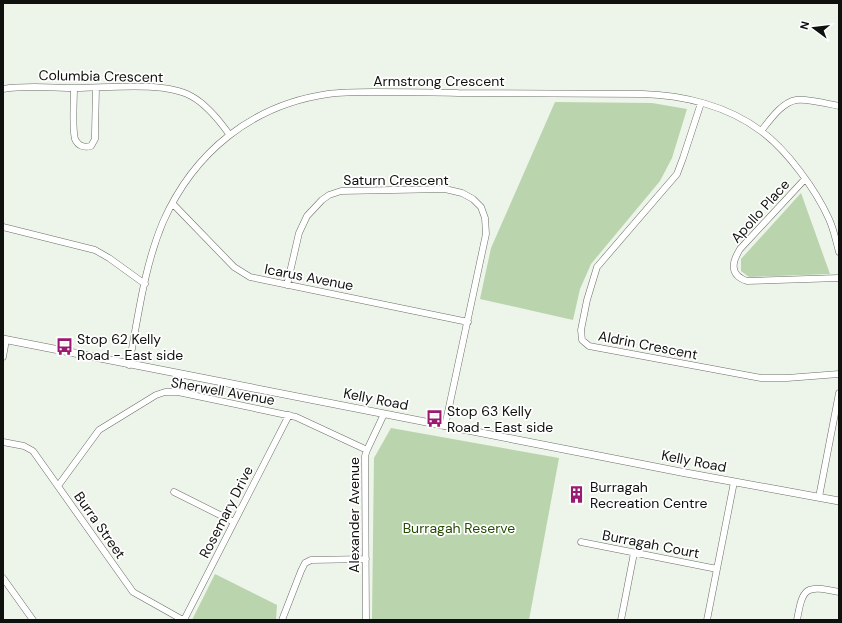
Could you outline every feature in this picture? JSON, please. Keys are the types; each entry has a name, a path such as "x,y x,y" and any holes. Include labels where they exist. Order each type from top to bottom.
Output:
{"street":[{"name":"Columbia Crescent","path":"3,89 24,87 152,87 174,89 185,93 202,104 230,134"},
{"path":"74,88 75,138 80,146 88,147 91,146 95,139 96,88"},
{"name":"Armstrong Crescent","path":"129,365 145,284 155,245 164,220 197,166 230,134 260,116 294,102 315,96 340,93 643,94 677,97 701,103 727,112 761,131 781,150 805,179 821,204 830,221 839,252"},
{"path":"761,131 779,110 795,100 839,106"},
{"name":"Aldrin Crescent","path":"701,103 683,158 676,174 597,267 590,285 582,330 582,340 589,346 761,378 839,374"},
{"name":"Apollo Place","path":"805,179 740,249 734,261 733,266 735,272 742,279 747,281 839,278"},
{"name":"Saturn Crescent","path":"287,285 299,233 303,223 314,207 329,195 347,190 438,189 453,190 467,195 477,202 483,212 486,225 486,234 468,322 444,426"},
{"name":"Icarus Avenue","path":"173,204 239,271 257,278 287,285 468,322"},
{"path":"3,227 95,250 109,258 145,284"},
{"path":"3,357 5,340"},
{"name":"Kelly Road","path":"5,340 734,482 839,501"},
{"name":"Sherwell Avenue","path":"58,486 99,430 161,393 168,391 289,415 301,419 367,450"},
{"path":"819,497 839,393"},
{"name":"Alexander Avenue","path":"366,620 365,456 384,414"},
{"name":"Rosemary Drive","path":"183,620 289,415"},
{"name":"Burra Street","path":"3,442 24,446 31,449 133,592 183,620"},
{"path":"707,620 734,482"},
{"path":"174,492 234,522"},
{"name":"Burragah Court","path":"581,542 717,569"},
{"path":"621,620 634,553"},
{"path":"282,620 301,571 308,561 366,559"},
{"path":"3,578 33,620"},
{"path":"797,620 801,600 807,592 820,588 839,592"}],"green space":[{"path":"555,102 652,103 687,109 672,158 660,181 591,264 580,289 573,320 480,299 491,248"},
{"path":"801,193 830,274 749,277 741,271 741,259"},
{"name":"Burragah Reserve","path":"391,428 559,458 529,620 372,620 374,458"},
{"path":"215,574 277,605 276,620 192,620"}],"place":[{"name":"Stop 62 Kelly Road - East side","path":"64,347"},
{"name":"Stop 63 Kelly Road - East side","path":"434,419"},
{"name":"Burragah Recreation Centre","path":"577,495"}]}
